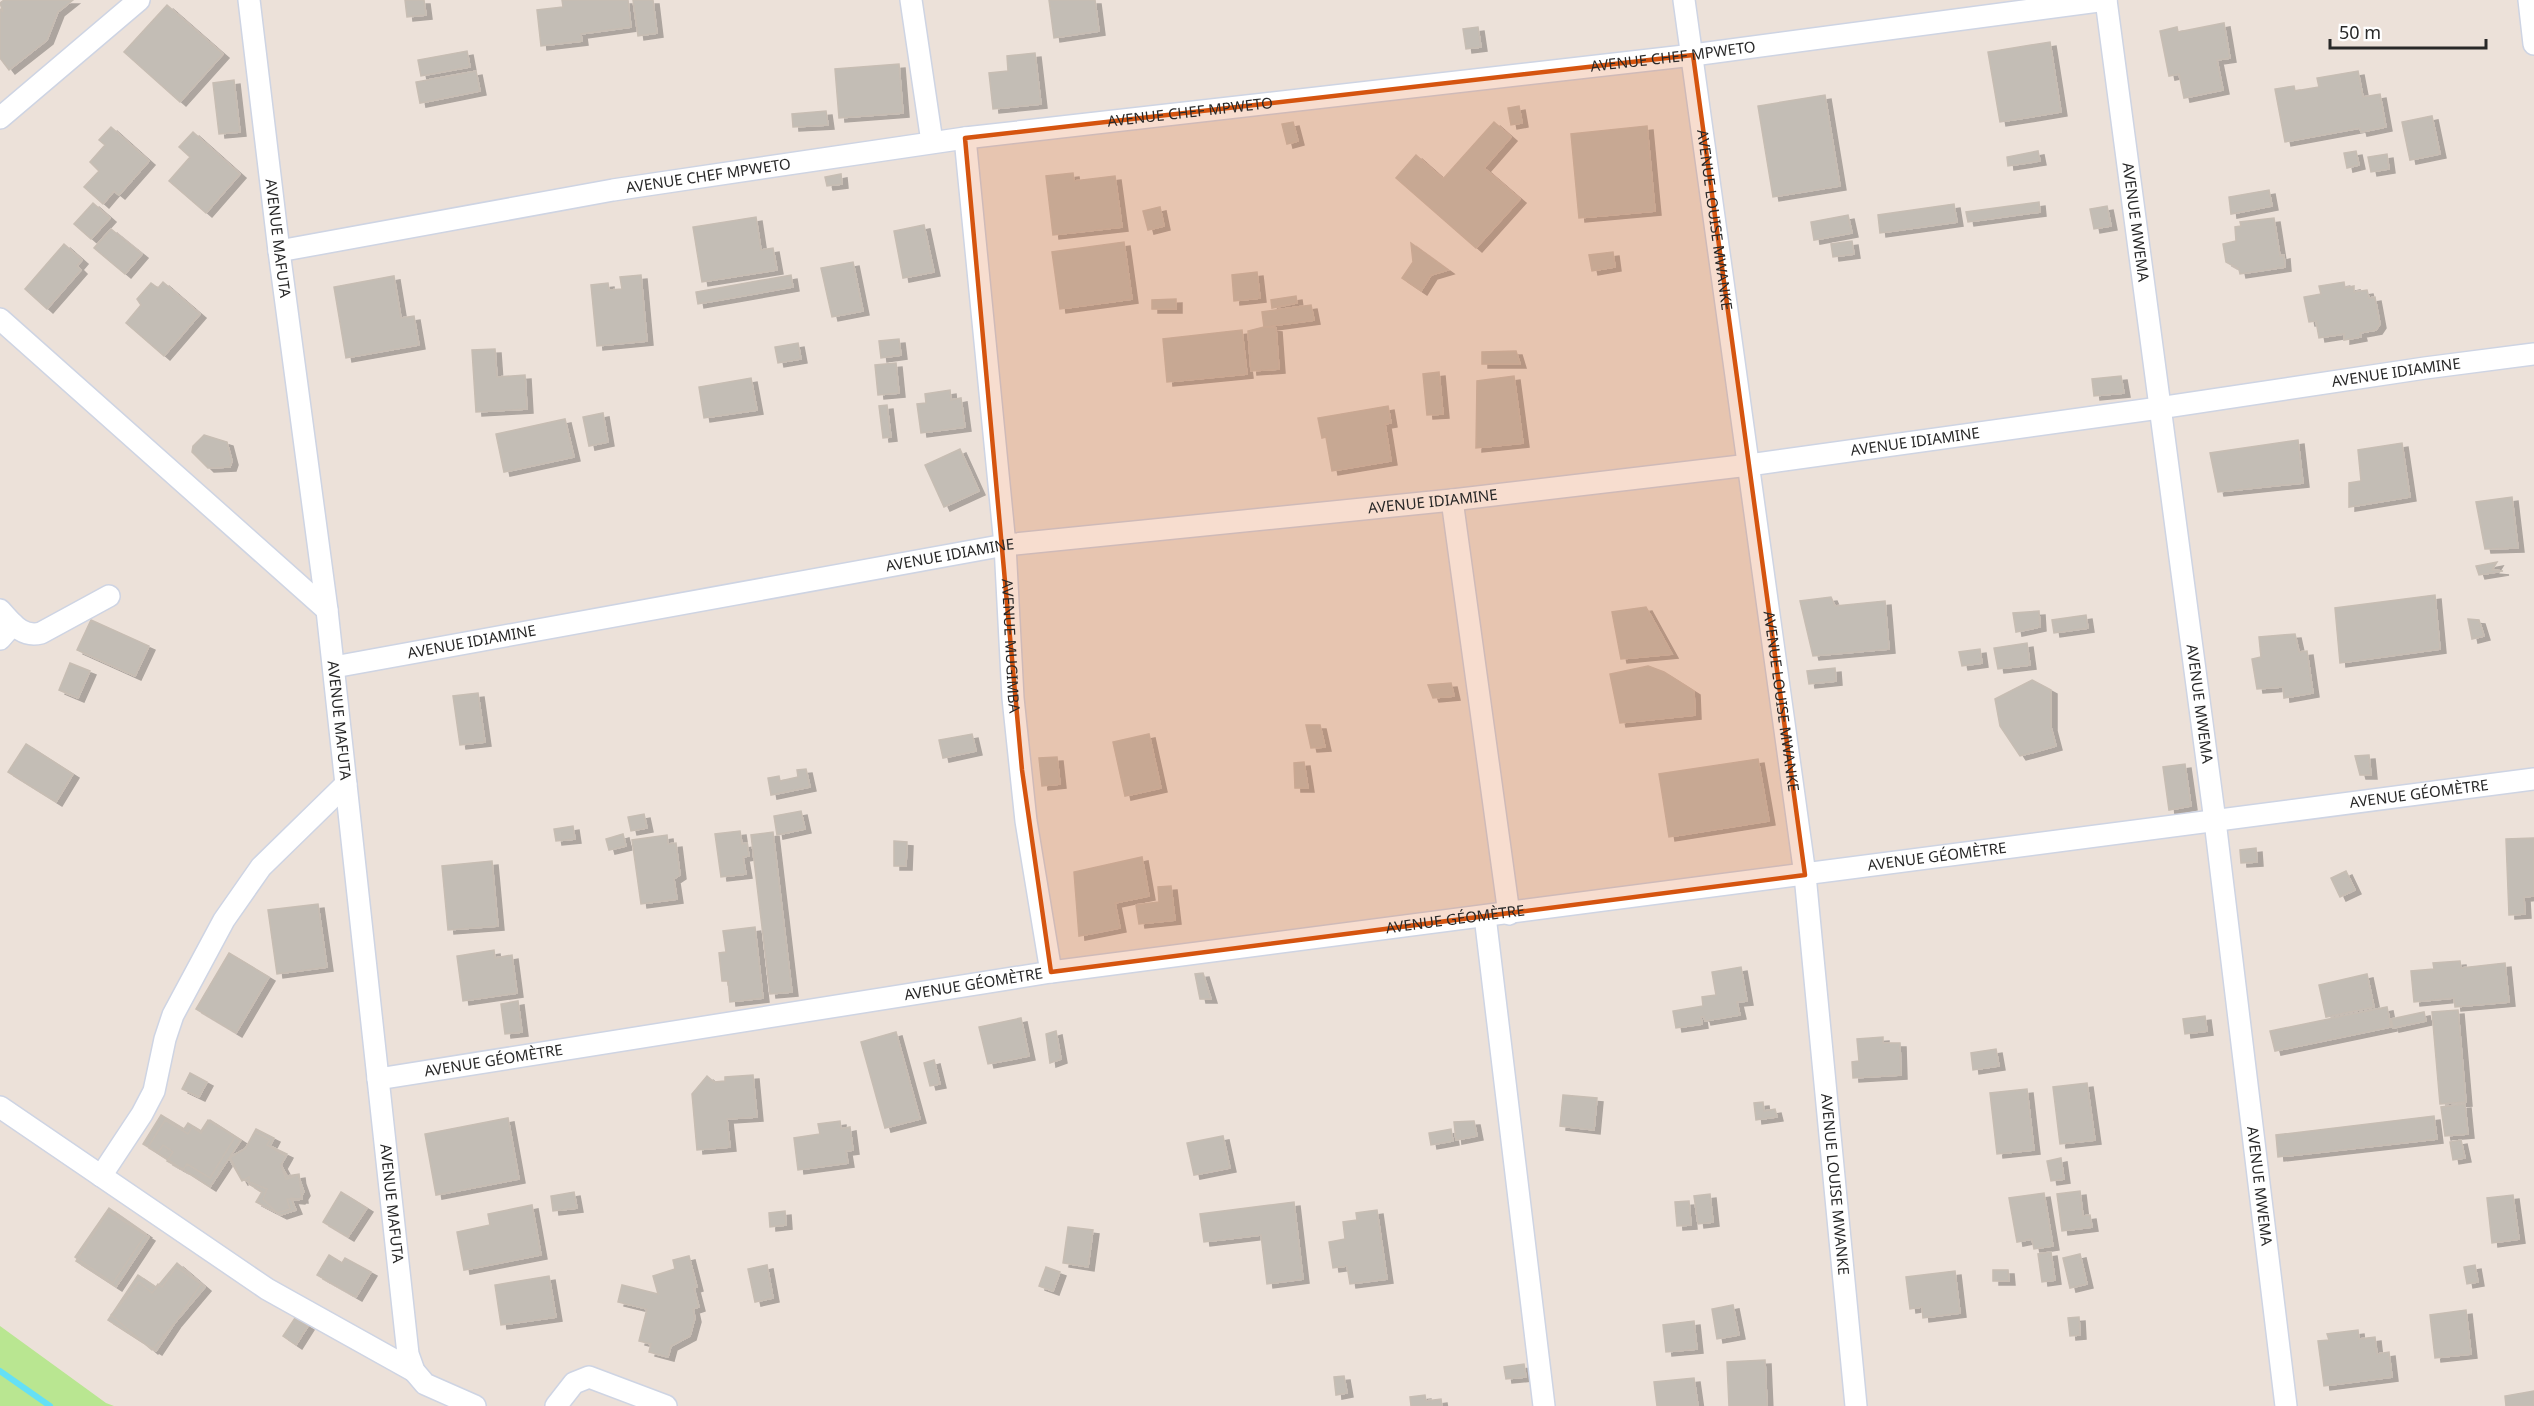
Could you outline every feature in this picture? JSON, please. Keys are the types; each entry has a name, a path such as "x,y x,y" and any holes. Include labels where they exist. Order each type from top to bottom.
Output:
{"street":[{"path":"0,118 139,0"},
{"name":"AVENUE MAFUTA","path":"249,0 279,251 334,668 408,1354 414,1371"},
{"path":"911,0 932,142"},
{"name":"AVENUE LOUISE MWANKE","path":"1684,0 1805,875 1856,1406"},
{"name":"AVENUE CHEF MPWETO","path":"279,251 613,190 932,142 1693,55 2106,0"},
{"name":"AVENUE MWEMA","path":"2106,0 2215,821 2286,1406"},
{"path":"2529,0 2534,44"},
{"name":"AVENUE MUGIMBA","path":"965,138 1005,545 1013,698 1026,821 1051,972"},
{"path":"0,319 327,610"},
{"name":"AVENUE IDIAMINE","path":"334,668 1005,545 1452,500 1749,465 2534,354"},
{"path":"1452,500 1509,914"},
{"path":"4,624 26,634 41,633 109,596"},
{"name":"AVENUE GÉOMÈTRE","path":"378,1079 1051,972 2534,779"},
{"path":"100,1176 142,1114 154,1091 165,1039 173,1015 224,921 261,867 346,784"},
{"path":"1485,916 1544,1406"},
{"path":"0,1107 267,1289 414,1371 425,1384 474,1406"},
{"path":"556,1406 574,1383 589,1377 666,1406"}],"highlighted area":[{"path":"1693,55 1805,875 1051,972 1022,770 965,138"}],"green space":[{"path":"0,1326 106,1403 114,1406 0,1406"}],"building":[{"path":"4,0 73,0 58,12 47,40 9,70 0,58 0,9 3,12 0,3"},
{"path":"405,0 424,0 426,15 407,17"},
{"path":"562,0 628,0 631,27 581,34 582,41 541,46 537,10 563,7"},
{"path":"633,0 653,0 657,33 638,36"},
{"path":"1049,0 1095,0 1099,31 1054,38"},
{"path":"167,5 223,54 180,102 124,52"},
{"path":"2224,23 2230,58 2217,60 2223,90 2184,98 2179,74 2169,76 2160,31 2177,27 2178,32"},
{"path":"1478,27 1481,47 1466,49 1463,29"},
{"path":"2050,42 2061,112 2000,122 1988,52"},
{"path":"467,51 470,67 421,76 418,60"},
{"path":"1035,53 1041,104 993,109 989,73 1008,71 1007,56"},
{"path":"899,64 903,113 839,118 835,69"},
{"path":"476,71 480,91 420,103 416,82"},
{"path":"2358,71 2363,97 2380,94 2386,127 2361,132 2360,128 2285,142 2275,89 2294,86 2295,91 2319,87 2317,78"},
{"path":"234,80 240,132 219,134 213,83"},
{"path":"1825,95 1840,186 1773,197 1758,106"},
{"path":"1519,106 1522,123 1511,125 1508,108"},
{"path":"826,111 828,125 793,127 792,114"},
{"path":"2432,116 2440,154 2410,160 2402,122"},
{"path":"1293,122 1298,141 1287,144 1282,124"},
{"path":"1494,122 1511,137 1484,168 1520,199 1476,248 1396,178 1416,155 1443,179"},
{"path":"1647,126 1655,211 1579,218 1571,134"},
{"path":"111,127 149,161 119,195 114,191 103,204 84,187 99,171 90,162 105,145 99,140"},
{"path":"193,132 240,174 206,213 169,181 190,157 179,147"},
{"path":"2038,151 2040,161 2008,166 2007,157"},
{"path":"2356,151 2359,165 2347,168 2344,153"},
{"path":"2387,154 2389,169 2371,172 2368,157"},
{"path":"1073,173 1074,181 1115,176 1122,227 1053,235 1046,176"},
{"path":"841,174 842,184 827,186 825,177"},
{"path":"2269,190 2272,206 2231,214 2229,197"},
{"path":"2039,202 2040,212 1968,222 1966,212"},
{"path":"93,203 110,218 91,239 74,224"},
{"path":"1954,204 1957,222 1880,233 1878,215"},
{"path":"2107,206 2111,226 2094,229 2090,209"},
{"path":"1160,207 1164,226 1148,230 1143,211"},
{"path":"1848,215 1852,233 1814,240 1811,222"},
{"path":"756,217 761,250 773,248 777,270 702,282 693,227"},
{"path":"2274,218 2280,256 2284,255 2285,267 2240,274 2239,269 2226,262 2223,244 2236,241 2235,227 2241,226 2240,222"},
{"path":"924,225 934,272 903,278 894,231"},
{"path":"111,229 142,254 125,274 94,248"},
{"path":"1852,241 1854,254 1833,257 1831,244"},
{"path":"1124,242 1132,299 1060,309 1052,252"},
{"path":"1411,243 1448,270 1431,275 1421,291 1402,278 1413,262"},
{"path":"64,244 82,260 77,266 81,270 47,309 25,289"},
{"path":"1613,252 1615,267 1592,271 1589,255"},
{"path":"853,262 863,311 832,317 821,268"},
{"path":"1257,272 1260,298 1234,301 1232,275"},
{"path":"641,275 647,341 597,346 591,285 608,283 609,290 622,289 620,277"},
{"path":"791,275 793,287 698,304 696,292"},
{"path":"394,276 401,318 414,316 419,345 346,358 334,287"},
{"path":"163,282 200,314 164,356 126,323 141,305 137,299 151,283 158,288"},
{"path":"2344,282 2345,288 2354,286 2354,292 2367,290 2369,298 2375,297 2380,324 2376,330 2360,333 2361,337 2344,340 2344,334 2319,338 2316,321 2309,322 2304,297 2321,294 2319,286"},
{"path":"1296,296 1297,303 1272,308 1271,300"},
{"path":"1176,299 1176,309 1152,309 1152,300"},
{"path":"1311,305 1314,320 1264,327 1262,312"},
{"path":"1264,327 1276,328 1279,369 1251,371 1248,331"},
{"path":"1242,330 1247,374 1167,382 1163,339"},
{"path":"899,339 901,355 881,358 879,341"},
{"path":"798,343 801,359 778,363 775,347"},
{"path":"495,349 497,377 525,375 527,409 476,412 472,350"},
{"path":"1516,351 1520,364 1482,364 1482,352"},
{"path":"896,363 899,393 878,395 875,365"},
{"path":"1439,372 1443,414 1427,415 1423,374"},
{"path":"1514,376 1523,443 1476,448 1477,381"},
{"path":"2121,376 2124,393 2094,396 2092,379"},
{"path":"751,378 757,410 704,418 699,387"},
{"path":"950,390 951,400 961,398 965,427 921,433 917,404 926,403 925,394"},
{"path":"887,405 891,437 883,438 879,406"},
{"path":"1388,406 1391,423 1385,424 1391,461 1332,471 1326,437 1322,438 1318,418"},
{"path":"603,413 608,442 589,446 583,417"},
{"path":"565,419 574,457 504,472 496,434"},
{"path":"204,435 227,442 232,461 230,467 208,468 192,452 193,446"},
{"path":"2298,440 2303,483 2218,492 2210,453"},
{"path":"2402,443 2410,497 2349,507 2349,483 2361,481 2358,450"},
{"path":"960,449 979,491 944,507 925,465"},
{"path":"2512,497 2518,548 2485,549 2476,502"},
{"path":"2497,562 2492,570 2503,571 2479,575 2476,566"},
{"path":"2435,595 2440,649 2340,663 2335,608"},
{"path":"1831,597 1835,606 1885,601 1889,649 1813,656 1800,601"},
{"path":"1646,607 1672,654 1621,659 1612,612"},
{"path":"2039,611 2040,627 2016,632 2013,613"},
{"path":"2086,615 2088,628 2054,633 2052,620"},
{"path":"2468,619 2479,620 2484,636 2472,639"},
{"path":"91,620 149,646 135,676 77,650"},
{"path":"2295,634 2299,652 2307,651 2313,693 2284,698 2283,687 2257,689 2252,659 2261,657 2259,637"},
{"path":"2027,643 2030,665 1998,669 1994,648"},
{"path":"1980,649 1982,663 1962,666 1959,652"},
{"path":"70,663 90,671 78,698 59,690"},
{"path":"1648,666 1664,672 1694,691 1695,715 1620,723 1610,674"},
{"path":"1835,668 1836,681 1809,684 1807,671"},
{"path":"2032,680 2051,690 2051,727 2056,746 2020,756 2000,726 1995,699"},
{"path":"1451,683 1454,696 1433,698 1428,685"},
{"path":"478,693 485,742 460,745 453,696"},
{"path":"1306,725 1320,725 1325,747 1311,748"},
{"path":"972,734 976,751 943,758 939,740"},
{"path":"1149,734 1161,788 1125,796 1113,742"},
{"path":"26,744 73,774 56,802 8,772"},
{"path":"2369,755 2371,775 2360,775 2355,756"},
{"path":"1057,757 1060,784 1042,786 1039,758"},
{"path":"1758,759 1769,821 1669,837 1659,774"},
{"path":"1304,762 1308,788 1295,788 1294,763"},
{"path":"2185,764 2191,806 2169,810 2163,767"},
{"path":"806,769 810,787 771,795 768,778 779,776 780,781 798,777 797,770"},
{"path":"801,811 805,829 777,835 774,816"},
{"path":"644,814 647,828 631,831 628,817"},
{"path":"573,826 575,839 556,841 554,829"},
{"path":"740,831 742,844 747,843 749,856 743,857 746,874 721,877 715,834"},
{"path":"773,832 792,992 770,994 751,835"},
{"path":"623,834 626,846 609,850 606,839"},
{"path":"667,835 668,844 676,843 680,875 674,879 677,899 641,904 632,840"},
{"path":"2534,838 2534,896 2524,897 2525,914 2509,915 2506,839"},
{"path":"894,841 907,842 906,866 894,866"},
{"path":"2256,848 2257,862 2241,863 2240,850"},
{"path":"1142,857 1149,896 1115,903 1120,928 1079,936 1074,872"},
{"path":"492,861 498,926 448,930 442,866"},
{"path":"2346,871 2355,890 2340,897 2331,878"},
{"path":"1171,886 1175,920 1139,924 1136,905 1159,902 1158,887"},
{"path":"318,904 327,967 277,974 268,910"},
{"path":"755,927 763,998 730,1002 728,981 722,981 719,953 726,952 723,931"},
{"path":"494,950 495,958 512,955 517,993 463,1001 457,956"},
{"path":"229,953 269,977 236,1033 196,1009"},
{"path":"2460,961 2461,968 2505,963 2509,1002 2455,1007 2454,998 2414,1002 2411,971 2434,969 2433,963"},
{"path":"1741,967 1747,1001 1737,1002 1740,1015 1705,1021 1704,1017 1701,1017 1702,1024 1676,1028 1673,1011 1703,1006 1702,997 1716,995 1712,972"},
{"path":"1203,973 1211,999 1200,999 1195,974"},
{"path":"2367,974 2374,1007 2326,1017 2319,985"},
{"path":"518,1001 522,1032 505,1034 501,1004"},
{"path":"2387,1007 2391,1027 2275,1051 2270,1031"},
{"path":"2458,1010 2466,1102 2440,1104 2432,1012"},
{"path":"2424,1012 2426,1021 2393,1028 2391,1019"},
{"path":"2205,1016 2207,1031 2185,1034 2183,1019"},
{"path":"1021,1018 1029,1056 988,1064 979,1027"},
{"path":"1056,1031 1061,1059 1050,1063 1046,1034"},
{"path":"896,1032 920,1119 885,1128 861,1042"},
{"path":"1883,1037 1883,1043 1900,1043 1901,1075 1853,1078 1852,1062 1859,1061 1857,1039"},
{"path":"1996,1049 1999,1066 1973,1070 1971,1053"},
{"path":"934,1060 940,1084 930,1086 924,1063"},
{"path":"190,1073 207,1082 199,1097 182,1089"},
{"path":"753,1075 757,1117 727,1119 730,1147 697,1150 692,1094 707,1076 714,1082 725,1081 725,1077"},
{"path":"2087,1083 2095,1140 2060,1144 2053,1087"},
{"path":"2027,1089 2034,1150 1997,1154 1990,1093"},
{"path":"1563,1095 1597,1098 1594,1130 1560,1126"},
{"path":"1763,1102 1764,1111 1775,1109 1777,1117 1756,1120 1754,1103"},
{"path":"2465,1104 2468,1134 2445,1136 2441,1107"},
{"path":"161,1115 184,1129 188,1123 201,1131 208,1120 235,1137 210,1178 187,1164 183,1170 167,1161 173,1152 163,1145 158,1153 143,1144"},
{"path":"2434,1116 2437,1139 2278,1157 2276,1135"},
{"path":"508,1118 519,1179 436,1195 425,1134"},
{"path":"165,1120 188,1134 192,1127 201,1133 210,1120 241,1140 210,1187 148,1147"},
{"path":"840,1121 841,1129 850,1127 853,1150 846,1151 848,1163 798,1170 794,1138 820,1134 818,1124"},
{"path":"1474,1121 1477,1136 1456,1140 1454,1122"},
{"path":"256,1129 274,1138 270,1146 287,1154 281,1165 286,1179 298,1175 304,1192 299,1200 287,1199 290,1209 277,1213 263,1199 267,1189 241,1179 230,1157 245,1149"},
{"path":"1451,1129 1453,1141 1431,1145 1429,1133"},
{"path":"255,1132 270,1140 267,1145 286,1156 281,1165 287,1176 299,1174 302,1199 291,1198 296,1210 281,1215 256,1202 262,1192 249,1184 249,1177 242,1181 229,1158 245,1149"},
{"path":"1223,1136 1230,1168 1194,1175 1187,1143"},
{"path":"2461,1140 2465,1158 2453,1160 2450,1142"},
{"path":"2061,1158 2064,1179 2051,1181 2047,1161"},
{"path":"2080,1191 2083,1216 2090,1215 2092,1227 2062,1231 2057,1194"},
{"path":"341,1192 367,1208 348,1237 323,1222"},
{"path":"574,1192 577,1208 553,1211 551,1196"},
{"path":"2044,1193 2053,1246 2034,1249 2032,1239 2017,1242 2009,1198"},
{"path":"1710,1194 1713,1222 1698,1224 1694,1196"},
{"path":"2513,1195 2519,1239 2492,1243 2487,1198"},
{"path":"1689,1201 1691,1225 1677,1226 1675,1202"},
{"path":"1294,1202 1303,1279 1267,1284 1261,1235 1204,1242 1200,1214"},
{"path":"532,1205 541,1255 464,1270 457,1232 490,1225 488,1214"},
{"path":"109,1208 146,1234 113,1283 75,1257"},
{"path":"1377,1210 1387,1279 1350,1284 1347,1266 1333,1268 1329,1242 1345,1239 1343,1222 1357,1220 1356,1213"},
{"path":"108,1211 149,1237 116,1287 76,1261"},
{"path":"785,1211 786,1225 770,1227 769,1213"},
{"path":"1068,1227 1093,1230 1088,1267 1063,1263"},
{"path":"2051,1252 2055,1280 2042,1282 2038,1254"},
{"path":"2080,1254 2087,1284 2070,1288 2063,1258"},
{"path":"329,1255 342,1263 345,1258 371,1272 356,1297 317,1275"},
{"path":"689,1256 697,1287 694,1288 699,1307 693,1309 695,1318 690,1336 671,1346 668,1357 649,1352 651,1344 639,1341 647,1309 618,1302 622,1285 658,1294 653,1276 675,1269 673,1260"},
{"path":"177,1263 205,1287 152,1350 111,1315 139,1282 152,1293"},
{"path":"767,1265 773,1298 755,1302 748,1269"},
{"path":"2475,1265 2478,1282 2467,1284 2464,1267"},
{"path":"176,1267 201,1284 156,1351 108,1320 138,1275 156,1287 158,1284 162,1287"},
{"path":"1046,1267 1060,1272 1053,1291 1039,1286"},
{"path":"1993,1270 2008,1270 2009,1281 1993,1281"},
{"path":"1955,1271 1960,1313 1923,1318 1922,1307 1910,1309 1906,1277"},
{"path":"549,1276 556,1317 501,1325 495,1285"},
{"path":"1733,1305 1739,1335 1717,1339 1712,1309"},
{"path":"2466,1310 2471,1354 2435,1358 2430,1315"},
{"path":"2079,1317 2080,1335 2070,1336 2068,1318"},
{"path":"295,1318 308,1326 296,1345 283,1336"},
{"path":"1694,1321 1697,1349 1666,1352 1663,1325"},
{"path":"2358,1330 2359,1339 2375,1337 2377,1354 2389,1352 2392,1377 2324,1386 2318,1341 2329,1340 2327,1334"},
{"path":"1765,1360 1767,1406 1729,1406 1727,1362"},
{"path":"1524,1364 1526,1377 1506,1379 1504,1367"},
{"path":"1344,1376 1347,1393 1336,1395 1334,1377"},
{"path":"1694,1378 1698,1406 1657,1406 1654,1382"},
{"path":"2534,1391 2534,1406 2506,1406 2505,1396"},
{"path":"1425,1395 1426,1401 1441,1399 1442,1406 1411,1406 1410,1397"}],"waterway":[{"path":"0,1371 50,1406"}]}
